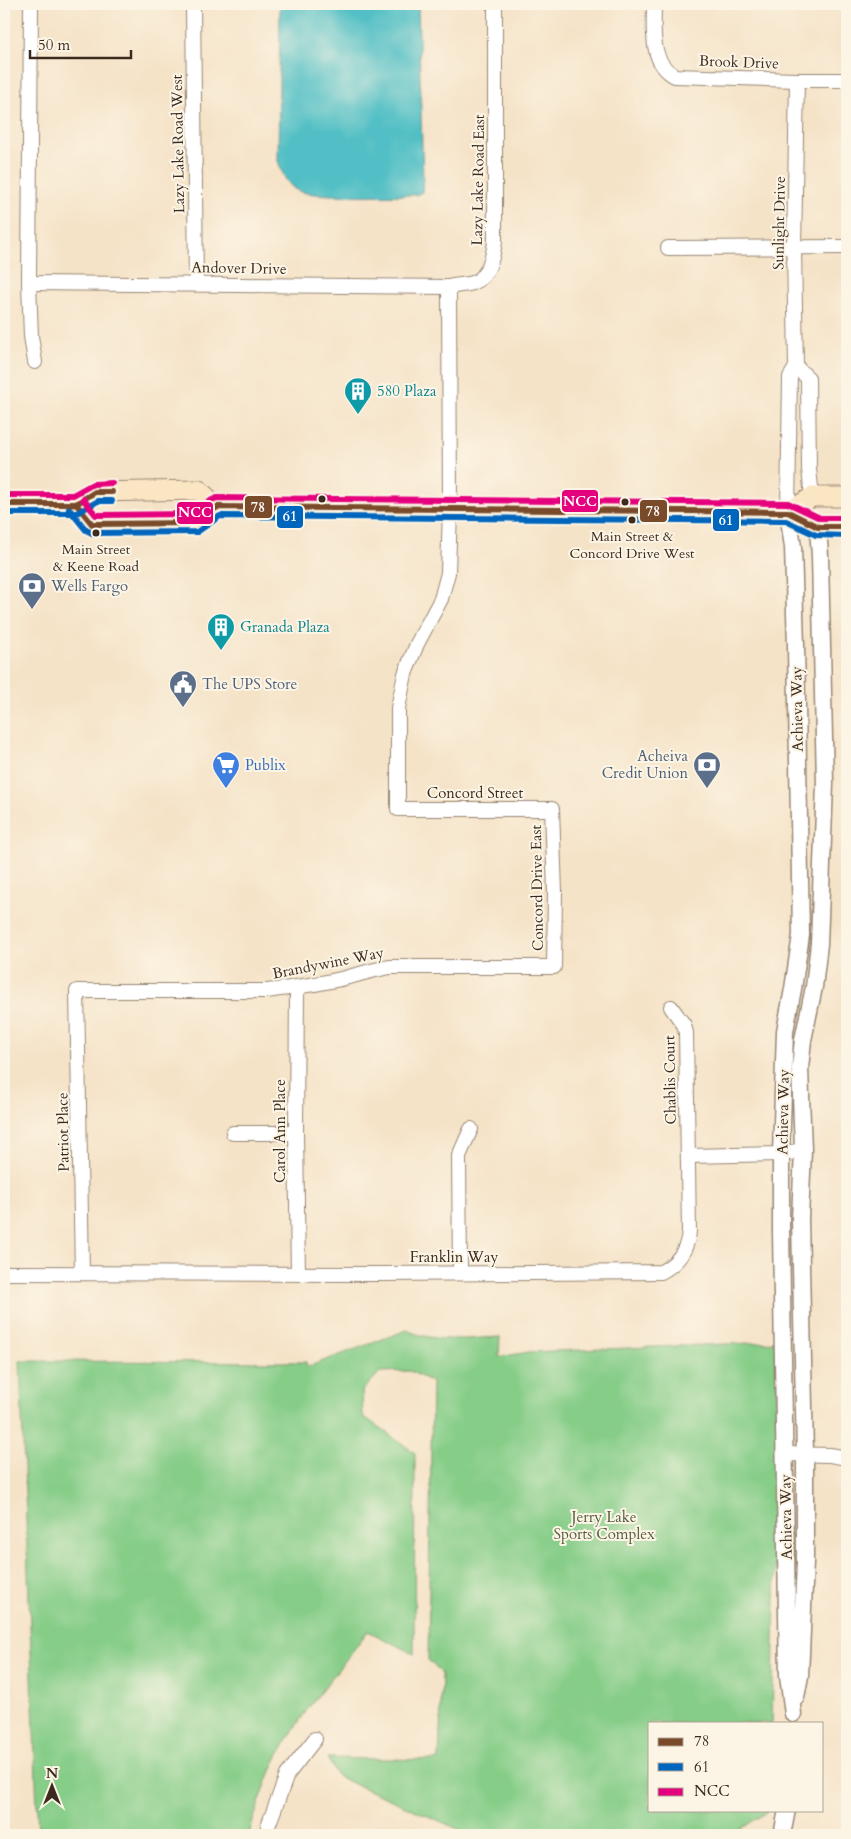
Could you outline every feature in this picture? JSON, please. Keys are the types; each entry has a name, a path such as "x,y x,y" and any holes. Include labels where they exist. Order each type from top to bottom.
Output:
{"main road":[{"path":"4,504 76,504 95,492 199,490 216,508"},
{"path":"788,512 812,496 847,497"},
{"path":"812,496 818,527"},
{"path":"76,504 92,524 196,523 216,508 788,512 818,527 847,527"}],"street":[{"path":"31,4 29,283 31,336 35,362"},
{"name":"Lazy Lake Road West","path":"193,4 196,284"},
{"name":"Lazy Lake Road East","path":"449,286 474,282 484,274 492,261 495,242 495,4"},
{"name":"Brook Drive","path":"654,4 656,52 667,72 675,76 847,80"},
{"name":"Sunlight Drive","path":"788,512 790,377 796,366 794,248 797,80"},
{"path":"668,248 847,247"},
{"name":"Andover Drive","path":"29,283 449,286"},
{"path":"449,286 450,509"},
{"path":"796,366 808,378 809,469 812,496"},
{"name":"Concord Street","path":"450,509 448,573 440,599 416,644 405,674 398,708 398,809 552,809"},
{"name":"Achieva Way","path":"788,512 793,547 796,636 801,935 794,988 784,1031 781,1154 788,1676 793,1718"},
{"name":"Achieva Way","path":"793,1718 800,1676 805,1571 805,1454 800,1219 803,1150 800,1068 820,944 825,784 821,565 818,527"},
{"name":"Concord Drive East","path":"552,809 555,892 554,967"},
{"name":"Brandywine Way","path":"77,991 267,991 297,988 369,970 390,968 554,967"},
{"name":"Carol Ann Place","path":"297,988 296,1133 298,1274"},
{"name":"Patriot Place","path":"77,991 82,1273"},
{"name":"Chablis Court","path":"670,1007 684,1025 686,1033 688,1156"},
{"path":"460,1273 459,1156 471,1129"},
{"path":"233,1133 296,1133"},
{"path":"688,1156 781,1154 803,1150"},
{"name":"Franklin Way","path":"4,1273 661,1272 678,1259 688,1242 688,1156"},
{"path":"785,1454 847,1458"},
{"path":"267,1835 268,1826 287,1775 315,1739"},
{"path":"782,1835 787,1812"}],"green space":[{"name":"Jerry Lake Sports Complex","path":"407,1330 441,1339 500,1337 499,1357 529,1352 776,1342 778,1482 772,1722 648,1722 648,1812 766,1812 738,1831 683,1835 472,1835 338,1777 327,1758 439,1760 442,1674 428,1660 432,1382 410,1371 380,1372 362,1391 363,1416 415,1453 414,1654 368,1631 318,1695 285,1744 268,1778 250,1830 250,1835 38,1835 20,1361 306,1362 307,1367"}],"water":[{"path":"280,4 418,4 422,192 416,195 353,196 317,194 304,193 296,190 289,184 278,161"}],"transit line":[{"name":"NCC","path":"4,495 73,495 93,484 112,483"},
{"name":"78","path":"4,504 76,504 95,492 112,492"},
{"name":"NCC","path":"83,499 96,515 193,514 217,498 788,503 820,518 847,518"},
{"name":"61","path":"4,513 77,513 98,501 112,501"},
{"name":"78","path":"76,504 92,524 196,523 217,507 788,512 818,527 847,527"},
{"name":"61","path":"69,509 86,530 92,533 197,532 220,516 786,521 816,535 847,536"}],"place":[{"name":"580 Plaza","path":"358,415"},
{"name":"Main Street & Concord Drive West","path":"632,520"},
{"name":"Main Street & Keene Road","path":"96,533"},
{"name":"Wells Fargo","path":"32,610"},
{"name":"Granada Plaza","path":"221,651"},
{"name":"The UPS Store","path":"183,708"},
{"name":"Publix","path":"226,789"},
{"name":"Acheiva Credit Union","path":"707,789"}]}
